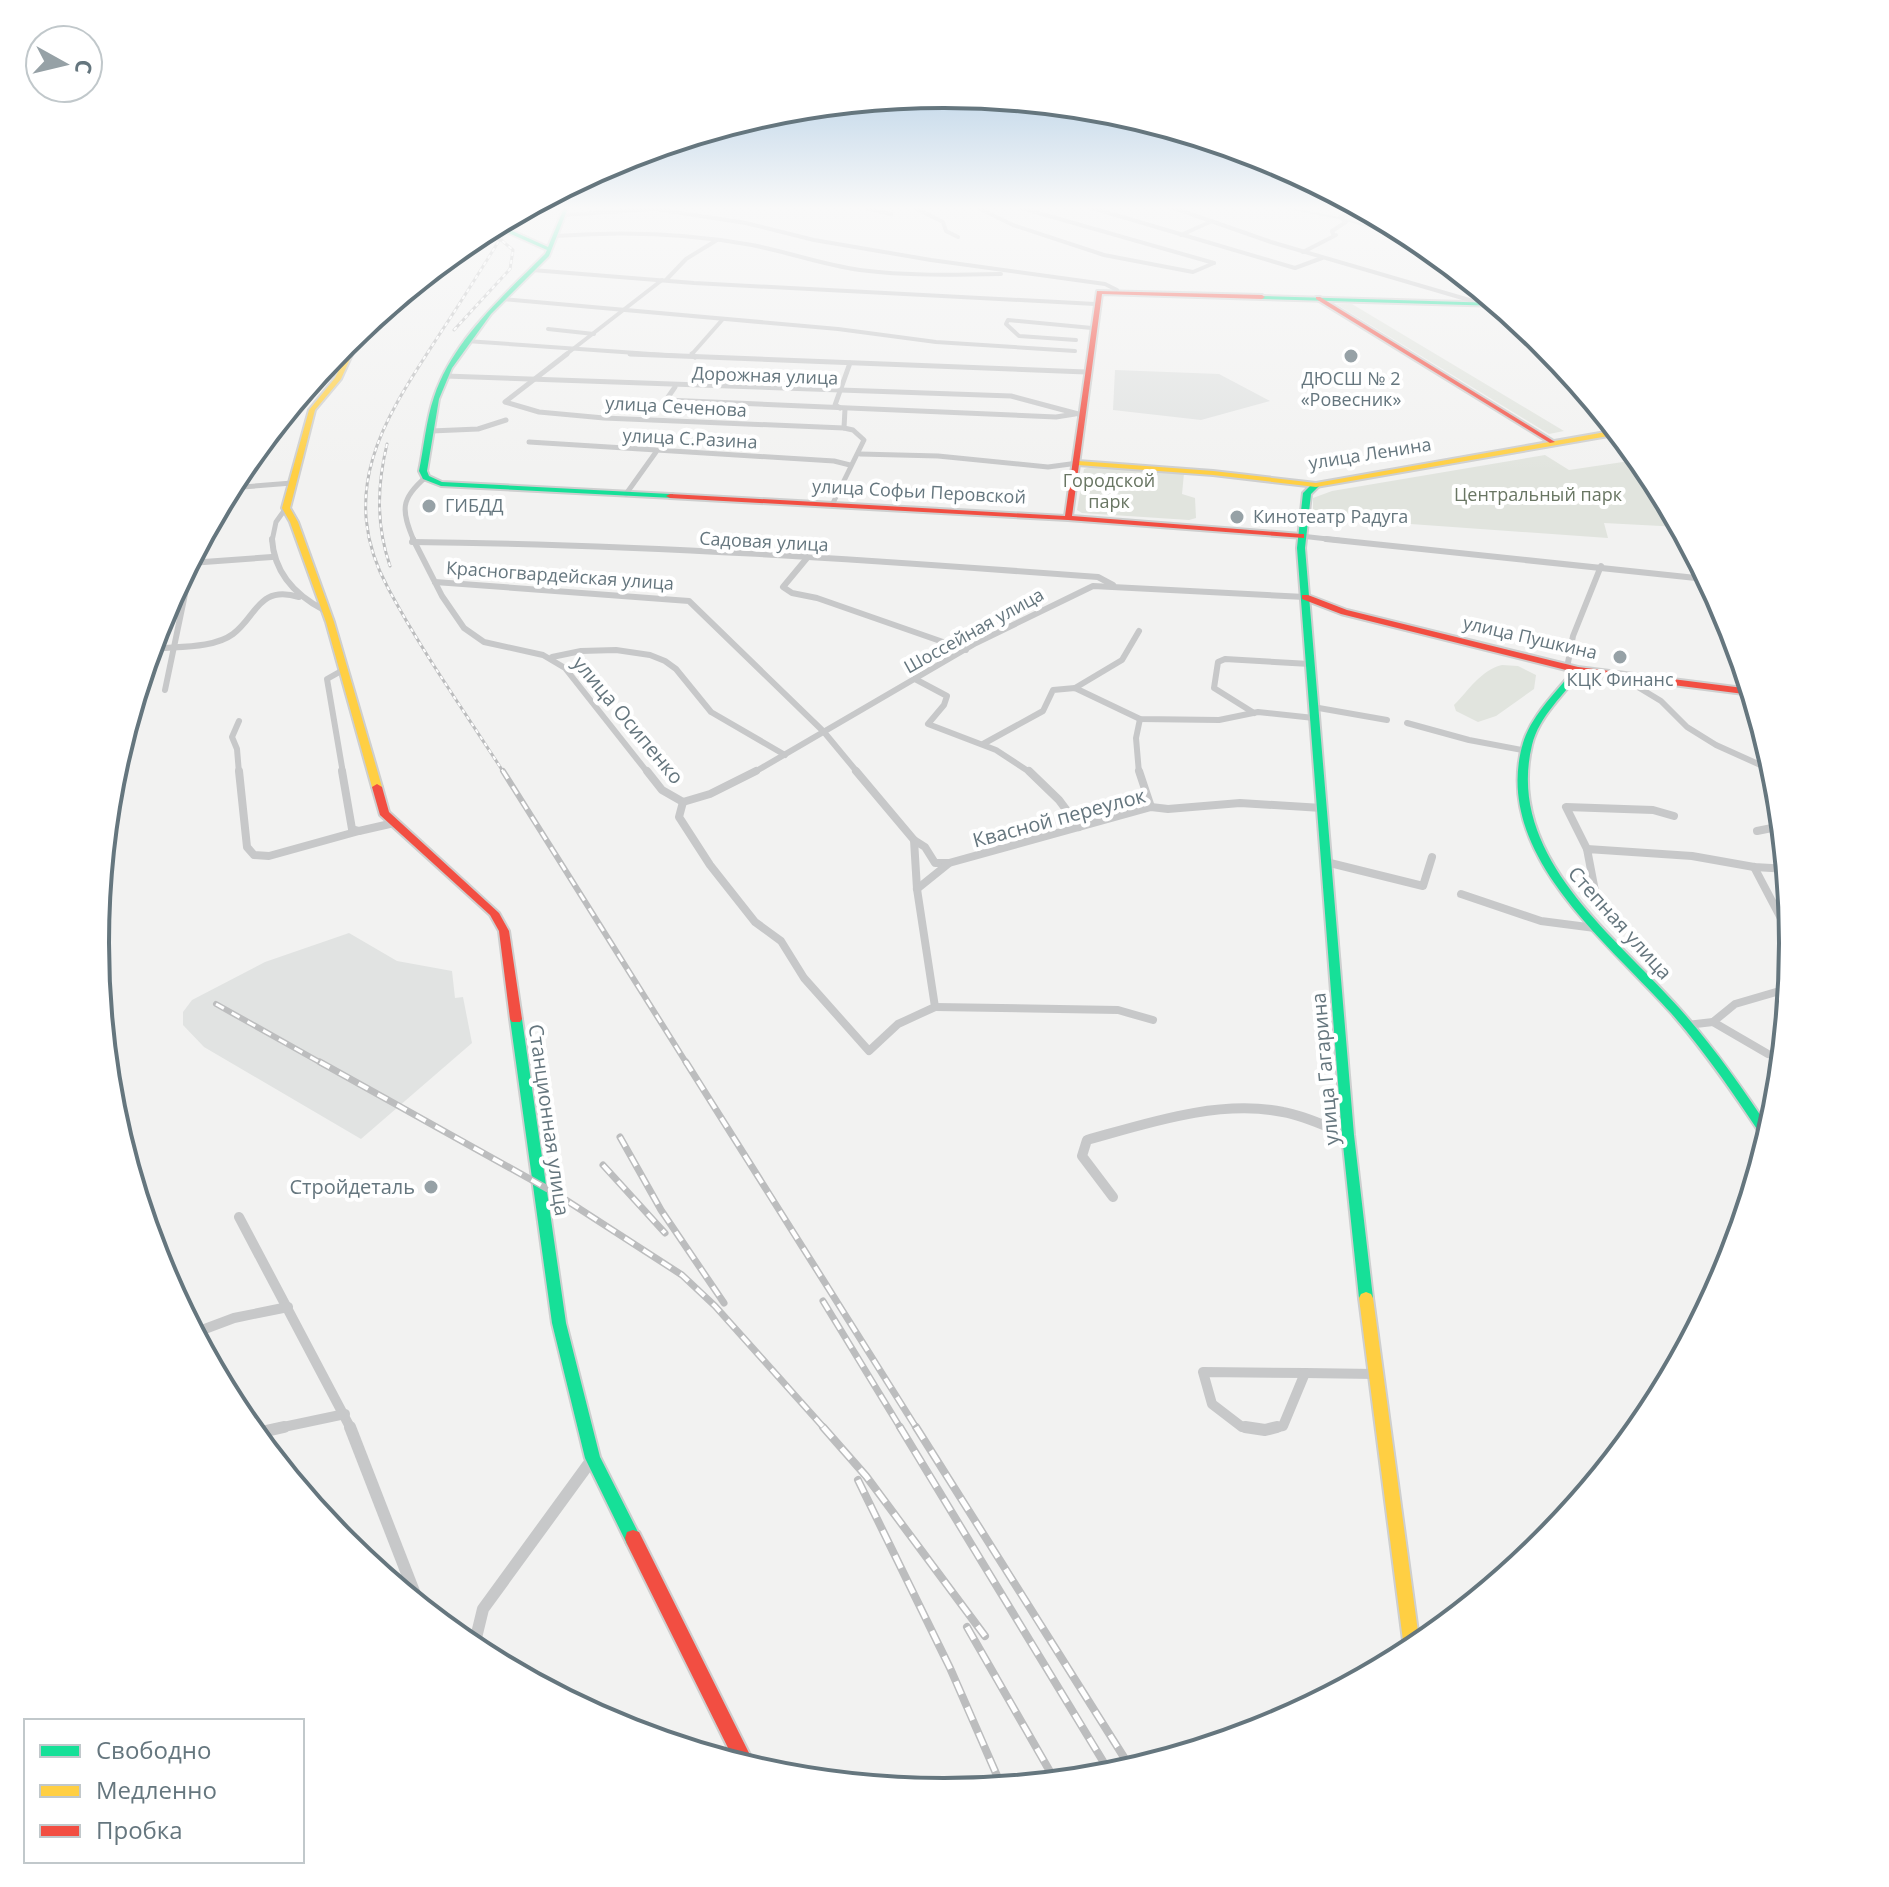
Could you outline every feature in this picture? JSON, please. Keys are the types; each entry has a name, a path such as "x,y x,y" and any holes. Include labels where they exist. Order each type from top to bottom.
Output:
{"main road":[{"path":"426,477 423,471 436,399 445,376 466,341 506,296"},
{"path":"1068,518 1078,463 1079,414 1092,328 1097,298 1102,296"},
{"path":"1269,296 1481,304"},
{"path":"1318,298 1553,442"},
{"path":"286,507 312,410 338,379 347,360"},
{"name":"улица Ленина","path":"1078,463 1213,473 1316,485 1606,434"},
{"name":"улица Софьи Перовской","path":"426,477 441,484 1068,518 1301,536"},
{"name":"улица Гагарина","path":"1316,485 1307,493 1304,502 1301,536 1313,713 1348,1135 1375,1374 1410,1637"},
{"name":"Станционная улица","path":"286,507 324,610 384,813 494,913 504,931 559,1323 593,1458 740,1754"},
{"name":"улица Пушкина","path":"1305,597 1344,612 1572,669 1741,691"},
{"name":"Степная улица","path":"1572,669 1528,741 1523,786 1528,823 1551,874 1595,928 1687,1025 1727,1073 1760,1124"}],"street":[{"path":"539,377 642,296"},
{"path":"1050,296 1097,298"},
{"path":"1455,296 1481,303"},
{"path":"503,299 936,342 1075,351"},
{"path":"695,357 692,354 723,319"},
{"path":"1076,340 1019,336 1006,324 1013,321 1092,328"},
{"path":"548,329 594,334"},
{"path":"466,341 695,357 1086,372"},
{"path":"845,409 835,405 850,363"},
{"name":"Дорожная улица","path":"445,376 539,377 675,387 1011,396 1079,414"},
{"name":"улица Сеченова","path":"539,377 505,402 539,412 604,418 844,428"},
{"path":"675,387 666,400 1056,417 1079,414"},
{"path":"832,505 850,465 860,454 864,440 853,430 844,428 845,409"},
{"path":"431,431 480,430 506,420"},
{"name":"улица С.Разина","path":"529,442 834,461 850,465"},
{"path":"626,494 656,452"},
{"path":"860,454 938,456 1048,467 1078,463"},
{"path":"426,477 408,491 403,509 412,542 470,635 497,646 552,657"},
{"path":"245,487 292,483"},
{"path":"286,507 277,517 271,532 272,557 299,597"},
{"name":"улица Софьи Перовской","path":"1301,536 1696,578"},
{"name":"Садовая улица","path":"412,542 520,543 807,558 1066,574 1098,577 1113,585"},
{"path":"202,560 272,557"},
{"path":"807,558 783,587 792,593 817,598 966,650"},
{"path":"1572,669 1573,636 1601,566"},
{"name":"Красногвардейская улица","path":"435,582 689,601 824,732 914,840 925,847 935,863 949,863"},
{"name":"Шоссейная улица","path":"683,802 702,799 785,755 966,650 1069,595 1093,586 1305,597"},
{"path":"164,647 213,642 233,634 260,600 289,594 324,610"},
{"path":"165,690 184,600"},
{"path":"983,744 1043,711 1053,690 1075,688 1122,660 1139,631"},
{"name":"улица Осипенко","path":"552,657 575,650 658,656 676,669 712,713 724,717 762,745 785,755"},
{"name":"улица Осипенко","path":"552,657 565,668 662,790 683,802 679,817 710,865 755,922 781,941 804,978 869,1051 880,1036 902,1020 935,1007"},
{"path":"1254,713 1214,688 1216,665 1220,660 1310,664"},
{"path":"343,670 327,679 352,829 359,831"},
{"path":"1618,675 1661,701 1687,727 1716,745 1760,765"},
{"path":"915,679 947,696 944,705 928,724 941,733 983,744 1017,761 1045,783 1079,827"},
{"path":"1075,688 1140,719 1219,720 1254,713 1313,713 1387,720"},
{"path":"1140,719 1135,728 1137,752 1145,798 1151,807"},
{"path":"239,721 232,737 237,749 247,847 254,855 269,856 394,823"},
{"path":"1407,723 1469,740 1527,751"},
{"name":"Квасной переулок","path":"949,863 1151,807 1168,809 1240,803 1322,808"},
{"path":"1595,891 1587,849 1566,807 1653,810 1674,816"},
{"path":"1757,831 1772,828"},
{"path":"914,840 917,889 935,1007 1058,1006 1118,1010 1153,1020"},
{"path":"1587,849 1692,856 1776,868"},
{"path":"1326,862 1423,886 1432,857"},
{"path":"917,889 949,863"},
{"path":"1754,867 1779,914"},
{"path":"1461,894 1541,921 1595,928"},
{"path":"1687,1025 1713,1022 1735,1004 1778,991"},
{"path":"1713,1022 1768,1054"},
{"path":"1113,1197 1082,1156 1087,1140 1152,1122 1227,1110 1273,1110 1348,1135"},
{"path":"239,1217 345,1414 412,1587"},
{"path":"204,1329 234,1318 288,1307"},
{"path":"1306,1371 1283,1426 1265,1430 1242,1427 1212,1404 1203,1372 1230,1370 1306,1371 1375,1374"},
{"path":"267,1431 345,1414"},
{"path":"477,1635 483,1609 593,1458"}],"shaded area":[{"path":"1115,370 1219,374 1270,401 1201,420 1113,410"},
{"path":"349,933 397,961 452,971 455,998 463,997 472,1043 361,1139 204,1047 183,1025 183,1012 192,1000 265,962"}],"green space":[{"path":"1336,304 1352,304 1564,431 1549,434"},
{"name":"Центральный парк","path":"1545,455 1569,470 1623,462 1627,463 1639,479 1668,526 1604,523 1608,538 1313,517 1313,498 1332,491"},
{"name":"Городской парк","path":"1084,469 1184,473 1182,494 1195,498 1196,518 1082,513 1077,510"},
{"path":"1502,665 1518,666 1536,675 1534,689 1496,716 1478,722 1456,711 1454,705 1476,681"}],"railway":[{"path":"463,296 387,423 374,453 367,485 366,517 373,552 388,588 429,659 504,773"},
{"path":"454,330 485,296"},
{"path":"387,444 381,475 380,505 382,536 390,566"},
{"path":"503,771 687,1064"},
{"path":"216,1004 323,1064"},
{"path":"320,1062 555,1193 682,1275 715,1306 825,1429"},
{"path":"686,1062 917,1429"},
{"path":"620,1137 661,1210 724,1303"},
{"path":"603,1165 665,1233"},
{"path":"823,1301 901,1429"},
{"path":"823,1427 866,1476 985,1636"},
{"path":"900,1427 1104,1763"},
{"path":"916,1427 1125,1759"},
{"path":"858,1480 950,1668 998,1777"},
{"path":"967,1627 1050,1772"}],"traffic: fast":[{"path":"506,296 489,313 449,368 436,399 423,471 426,477 441,484 670,496"},
{"path":"1262,297 1482,304"},
{"path":"1316,485 1307,493 1301,548 1348,1135 1366,1298"},
{"path":"1578,670 1542,715 1527,746 1522,785 1529,823 1544,859 1566,892 1688,1025 1760,1125"},
{"path":"516,1019 559,1323 593,1458 633,1538"}],"traffic: slow":[{"path":"347,360 338,379 312,410 286,508 294,522 330,622 377,787"},
{"path":"1078,463 1213,473 1316,485 1606,434"},
{"path":"1366,1298 1410,1637"}],"traffic: jam":[{"path":"1068,518 1098,296"},
{"path":"1231,296 1262,297"},
{"path":"1318,298 1552,442"},
{"path":"670,496 1068,518 1301,536"},
{"path":"1305,597 1344,612 1578,670 1741,691"},
{"path":"377,787 384,813 494,913 504,931 516,1019"},
{"path":"633,1538 740,1754"}],"place":[{"name":"ДЮСШ № 2 «Ровесник»","path":"1351,356"},
{"name":"ГИБДД","path":"429,506"},
{"name":"Кинотеатр Радуга","path":"1237,517"},
{"name":"КЦК Финанс","path":"1620,657"},
{"name":"Стройдеталь","path":"431,1187"}]}
